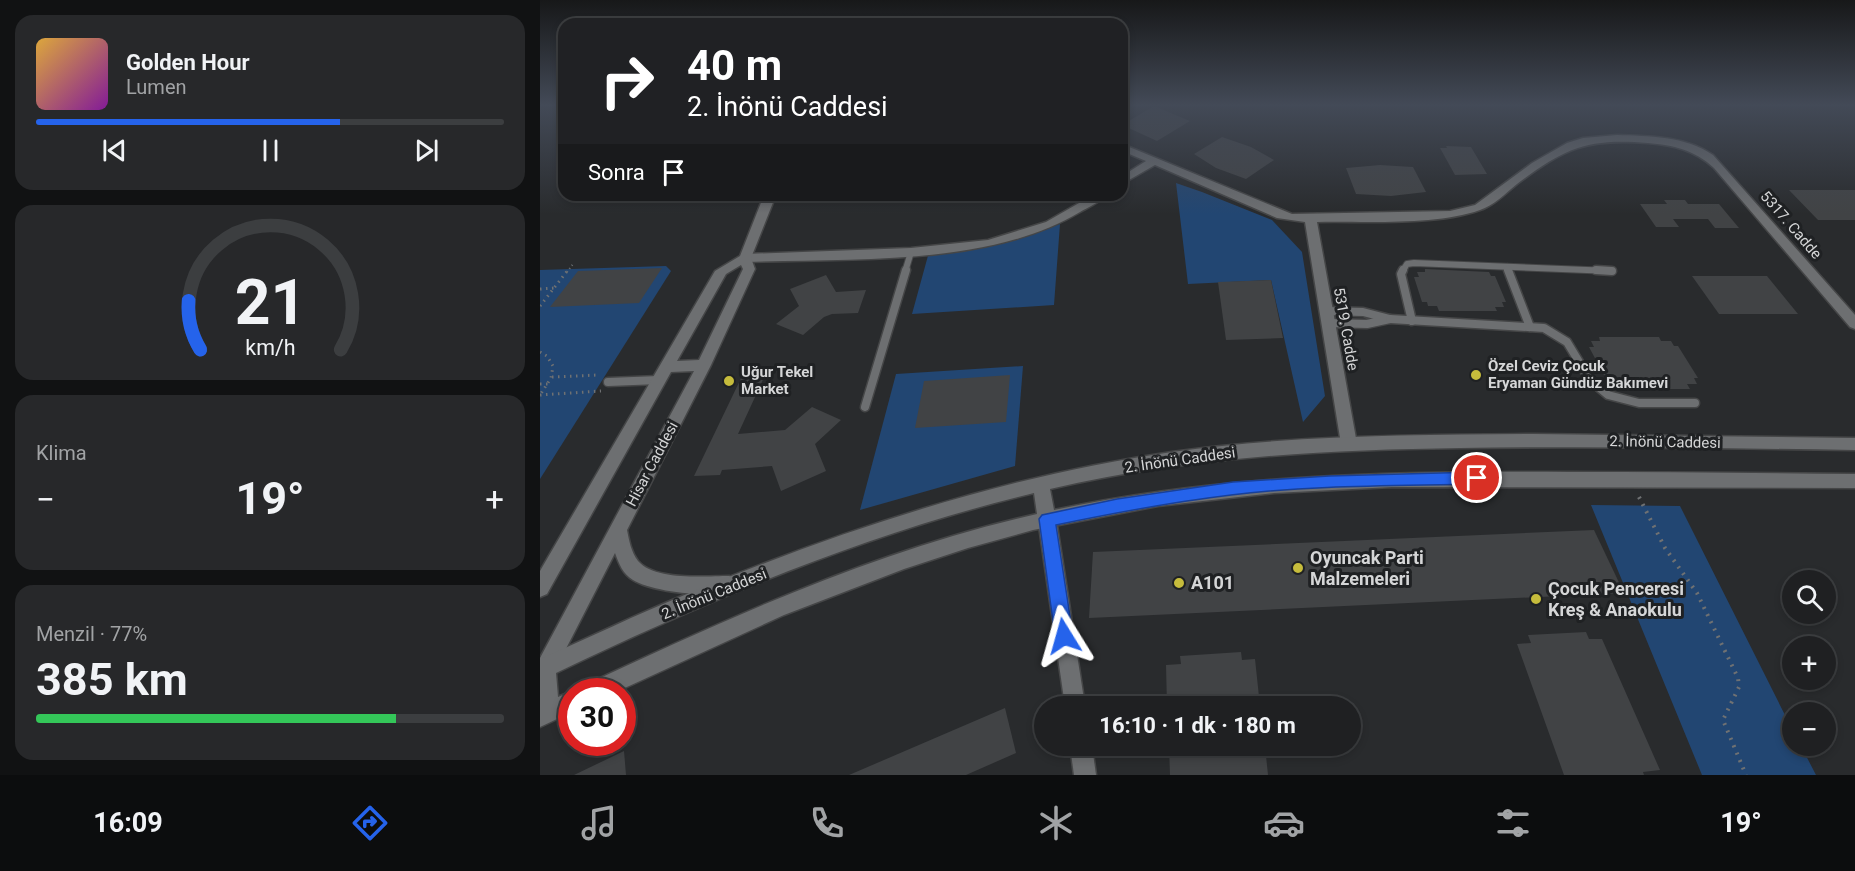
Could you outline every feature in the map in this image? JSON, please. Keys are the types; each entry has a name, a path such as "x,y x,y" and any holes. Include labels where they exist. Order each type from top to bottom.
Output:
{"street":[{"name":"5317. Cadde","path":"1310,219 1451,215 1468,212 1479,207 1558,152 1584,141"},
{"name":"5317. Cadde","path":"1660,141 1676,143 1699,151 1718,166 1855,324"},
{"path":"1128,150 1281,215 1310,219"},
{"path":"1128,177 1154,161"},
{"name":"Hisar Caddesi","path":"543,668 704,365 749,269 745,258 768,201"},
{"path":"540,588 721,271 745,258 966,248 1015,238 1050,225 1091,201"},
{"name":"5319. Cadde","path":"1310,219 1348,444"},
{"path":"663,373 704,365"},
{"name":"2. İnönü Caddesi","path":"543,668 735,585 839,544 909,520 1041,485 1169,459 1227,452 1348,444 1511,440 1855,444"},
{"path":"621,678 693,644 836,585 970,540 1047,519 1152,500 1243,487 1432,478 1855,481"},
{"path":"1041,485 1074,696"},
{"path":"618,530 625,558 634,571 648,578 679,584 735,585"},
{"path":"543,668 544,714 558,708"},
{"path":"1082,756 1085,775"}],"lane":[{"path":"865,407 910,252"},
{"path":"1412,321 1401,274 1407,264 1612,271"},
{"path":"1507,267 1530,327"},
{"path":"1327,317 1363,312 1390,319 1530,327 1554,331 1567,340 1591,381 1610,396 1628,401 1695,403"},
{"path":"1327,317 1367,324 1390,319"},
{"path":"605,379 663,373"}],"path":[{"path":"540,306 573,264"},
{"path":"540,289 554,288"},
{"path":"540,352 546,354 553,362 550,384 540,395"},
{"path":"552,377 605,379"},
{"path":"540,384 550,384"},
{"path":"540,395 602,391"},
{"path":"1629,479 1665,548 1697,593 1738,678 1739,687 1723,720 1746,775"}],"shaded area":[{"path":"1176,183 1272,220 1302,252 1325,396 1303,422 1271,280 1188,284"},
{"path":"1060,224 1054,305 912,314 929,252 998,244"},
{"path":"666,266 671,271 540,479 540,270"},
{"path":"1023,366 1015,466 860,510 896,374"},
{"path":"1591,505 1680,506 1782,709 1782,756 1806,756 1816,775 1702,775"}],"building":[{"path":"1215,141 1234,141 1251,147 1274,160 1246,179 1216,168 1194,154"},
{"path":"1446,146 1471,147 1487,174 1455,175 1440,148 1447,148"},
{"path":"1380,165 1413,167 1426,192 1391,196 1356,194 1346,168"},
{"path":"1789,190 1855,190 1855,220 1818,220"},
{"path":"1664,200 1685,200 1688,204 1719,204 1739,228 1715,228 1708,219 1673,219 1679,227 1656,227 1640,204 1667,204"},
{"path":"662,268 639,303 550,307 578,271"},
{"path":"1425,269 1489,272 1491,276 1495,276 1506,302 1502,302 1504,307 1495,307 1497,311 1439,311 1437,306 1428,306 1427,302 1422,302 1414,277 1419,277 1417,272 1425,272"},
{"path":"826,275 836,292 866,290 858,313 832,314 824,317 803,335 776,324 799,306 790,289"},
{"path":"1692,276 1767,276 1798,314 1719,314"},
{"path":"1271,280 1283,338 1226,340 1218,282"},
{"path":"1599,337 1659,337 1661,341 1671,341 1674,346 1678,346 1698,378 1694,378 1697,384 1687,384 1690,389 1626,389 1623,383 1613,383 1610,377 1605,377 1589,347 1594,347 1591,341 1600,341"},
{"path":"767,371 738,434 785,430 812,407 841,420 815,444 826,471 781,491 772,466 722,470 720,475 694,476 744,372"},
{"path":"1010,375 1006,422 915,428 924,381"},
{"path":"1594,530 1624,593 1089,618 1093,552"},
{"path":"1586,632 1589,639 1602,639 1660,770 1643,772 1644,775 1564,775 1517,644 1531,643 1528,635"},
{"path":"1241,652 1242,660 1255,659 1259,696 1167,696 1166,665 1181,664 1180,656"},
{"path":"1005,708 1016,753 966,775 849,775"},
{"path":"614,756 624,756 626,775 574,775"},
{"path":"1169,756 1266,756 1268,775 1170,775"}],"place":[{"name":"Özel Ceviz Çocuk Eryaman Gündüz Bakımevi","path":"1476,375"},
{"name":"Uğur Tekel Market","path":"729,381"},
{"name":"Oyuncak Parti Malzemeleri","path":"1298,568"},
{"name":"A101","path":"1179,583"},
{"name":"Çocuk Penceresi Kreş & Anaokulu","path":"1536,599"}],"route":[{"path":"1064,636 1047,519 1099,508 1233,488 1329,482 1477,478"}]}
